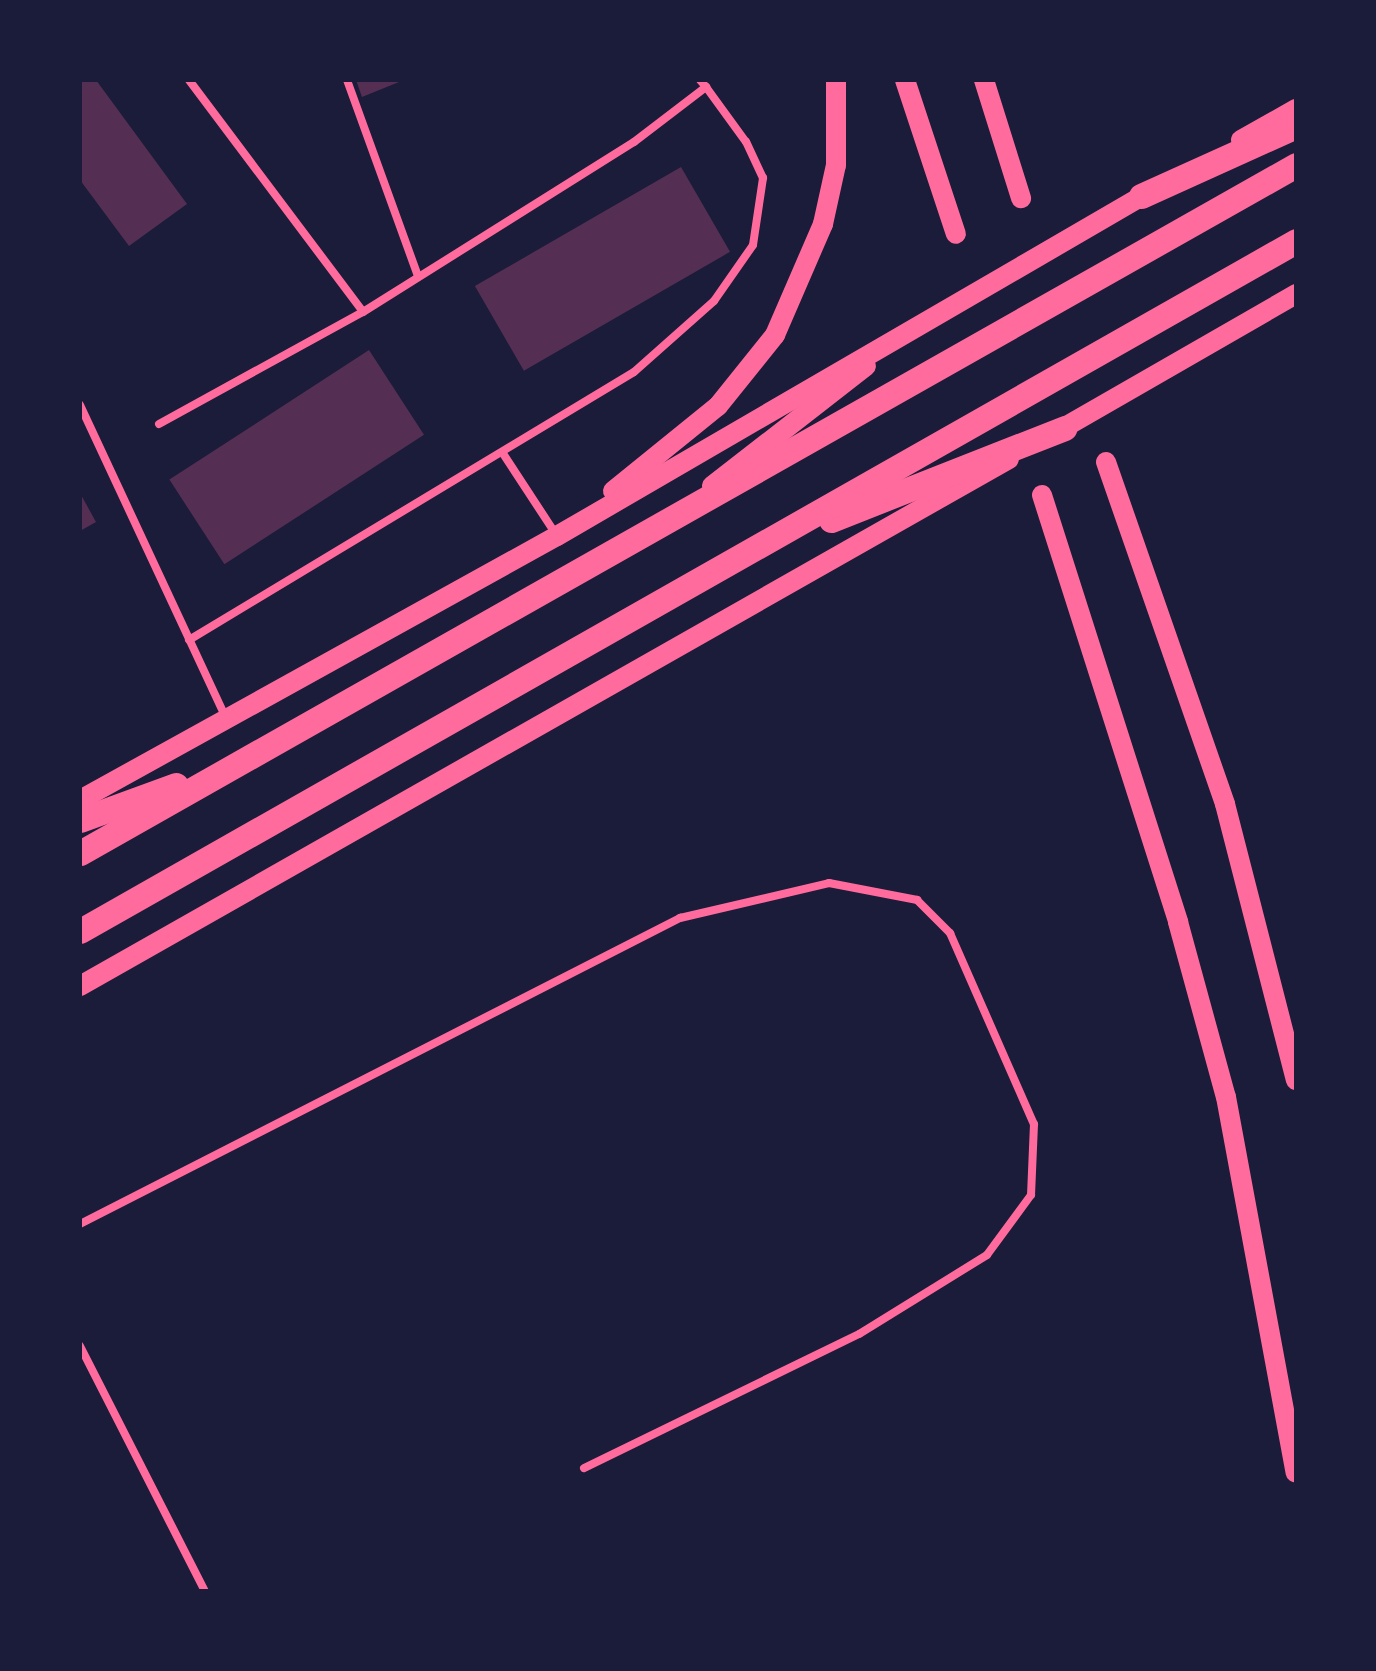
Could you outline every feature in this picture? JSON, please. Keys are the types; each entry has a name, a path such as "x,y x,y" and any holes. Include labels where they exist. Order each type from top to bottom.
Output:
{"main road":[{"path":"557,536 718,406 775,334 823,224 840,120 836,80"},
{"path":"906,80 956,234"},
{"path":"984,80 1021,198"},
{"path":"80,800 225,716 557,536 931,315 1296,109"},
{"path":"1141,196 1296,126"},
{"path":"80,853 1296,165"},
{"path":"80,930 1296,241"},
{"path":"80,986 1296,294"},
{"path":"664,523 931,315"},
{"path":"743,555 1064,428"},
{"path":"1106,462 1225,804 1296,1080"},
{"path":"1042,495 1178,922 1226,1098 1296,1473"},
{"path":"80,820 247,759"}],"lane":[{"path":"189,80 363,312"},
{"path":"346,80 418,276"},
{"path":"158,424 363,312 634,142 703,84 746,142 762,178 753,245 714,300 634,372 504,455 189,640"},
{"path":"80,405 225,716"},
{"path":"504,455 557,536"},
{"path":"80,1224 680,918 829,883 917,900 950,933 1034,1124 1031,1195 986,1255 859,1334 584,1468"},
{"path":"80,1346 205,1591"}],"building":[{"path":"80,80 96,80 187,204 129,246 80,180"},
{"path":"356,80 404,80 362,97"},
{"path":"681,167 730,252 524,371 475,286"},
{"path":"369,350 424,435 224,564 169,480"},
{"path":"80,493 96,522 80,531"}]}
